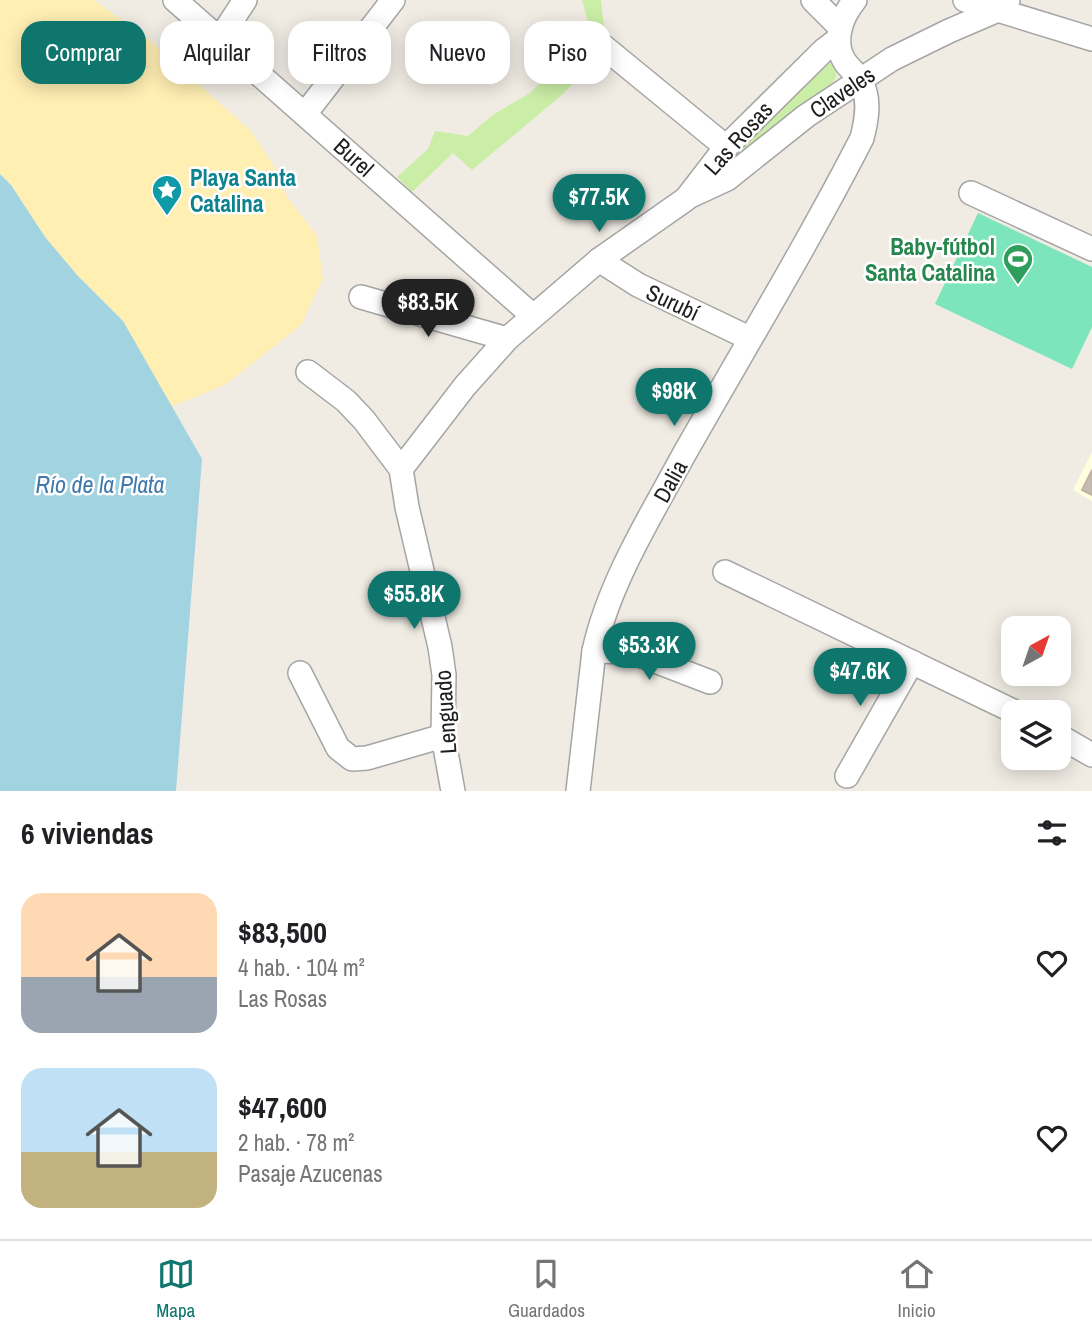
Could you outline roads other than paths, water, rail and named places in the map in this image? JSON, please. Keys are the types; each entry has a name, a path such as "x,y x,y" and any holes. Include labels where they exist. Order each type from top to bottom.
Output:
{"street":[{"name":"Burel","path":"175,0 198,21"},
{"path":"231,21 245,0"},
{"path":"305,114 393,0"},
{"path":"813,0 839,33 845,62 860,79"},
{"name":"Las Rosas","path":"401,469 465,386 507,339 599,260 685,199 726,146 839,33 855,0"},
{"path":"965,0 1003,5 1092,38"},
{"name":"Claveles","path":"685,199 727,179 806,116 860,79 904,53 1003,5"},
{"path":"611,53 726,146"},
{"name":"Dalia","path":"578,791 598,633 625,567 655,507 862,138 867,98 860,79"},
{"name":"Burel","path":"270,84 533,316"},
{"path":"971,193 1092,249"},
{"name":"Surubí","path":"599,260 638,285 749,338"},
{"path":"361,297 507,339"},
{"path":"308,372 327,385 364,420 401,469"},
{"name":"Lenguado","path":"401,469 407,507 440,647 444,675 443,736 453,791"},
{"path":"725,572 1001,705"},
{"path":"594,651 632,652 710,682"},
{"path":"847,776 912,662"},
{"path":"300,673 338,748 352,759 367,758 443,736"},
{"path":"1071,743 1092,755"}],"water":[{"name":"Río de la Plata","path":"0,174 11,185 45,237 77,275 123,321 202,459 176,791 0,791"}],"place":[{"name":"Playa Santa Catalina","path":"167,217"},
{"name":"Baby-fútbol Santa Catalina","path":"1018,286"}]}
